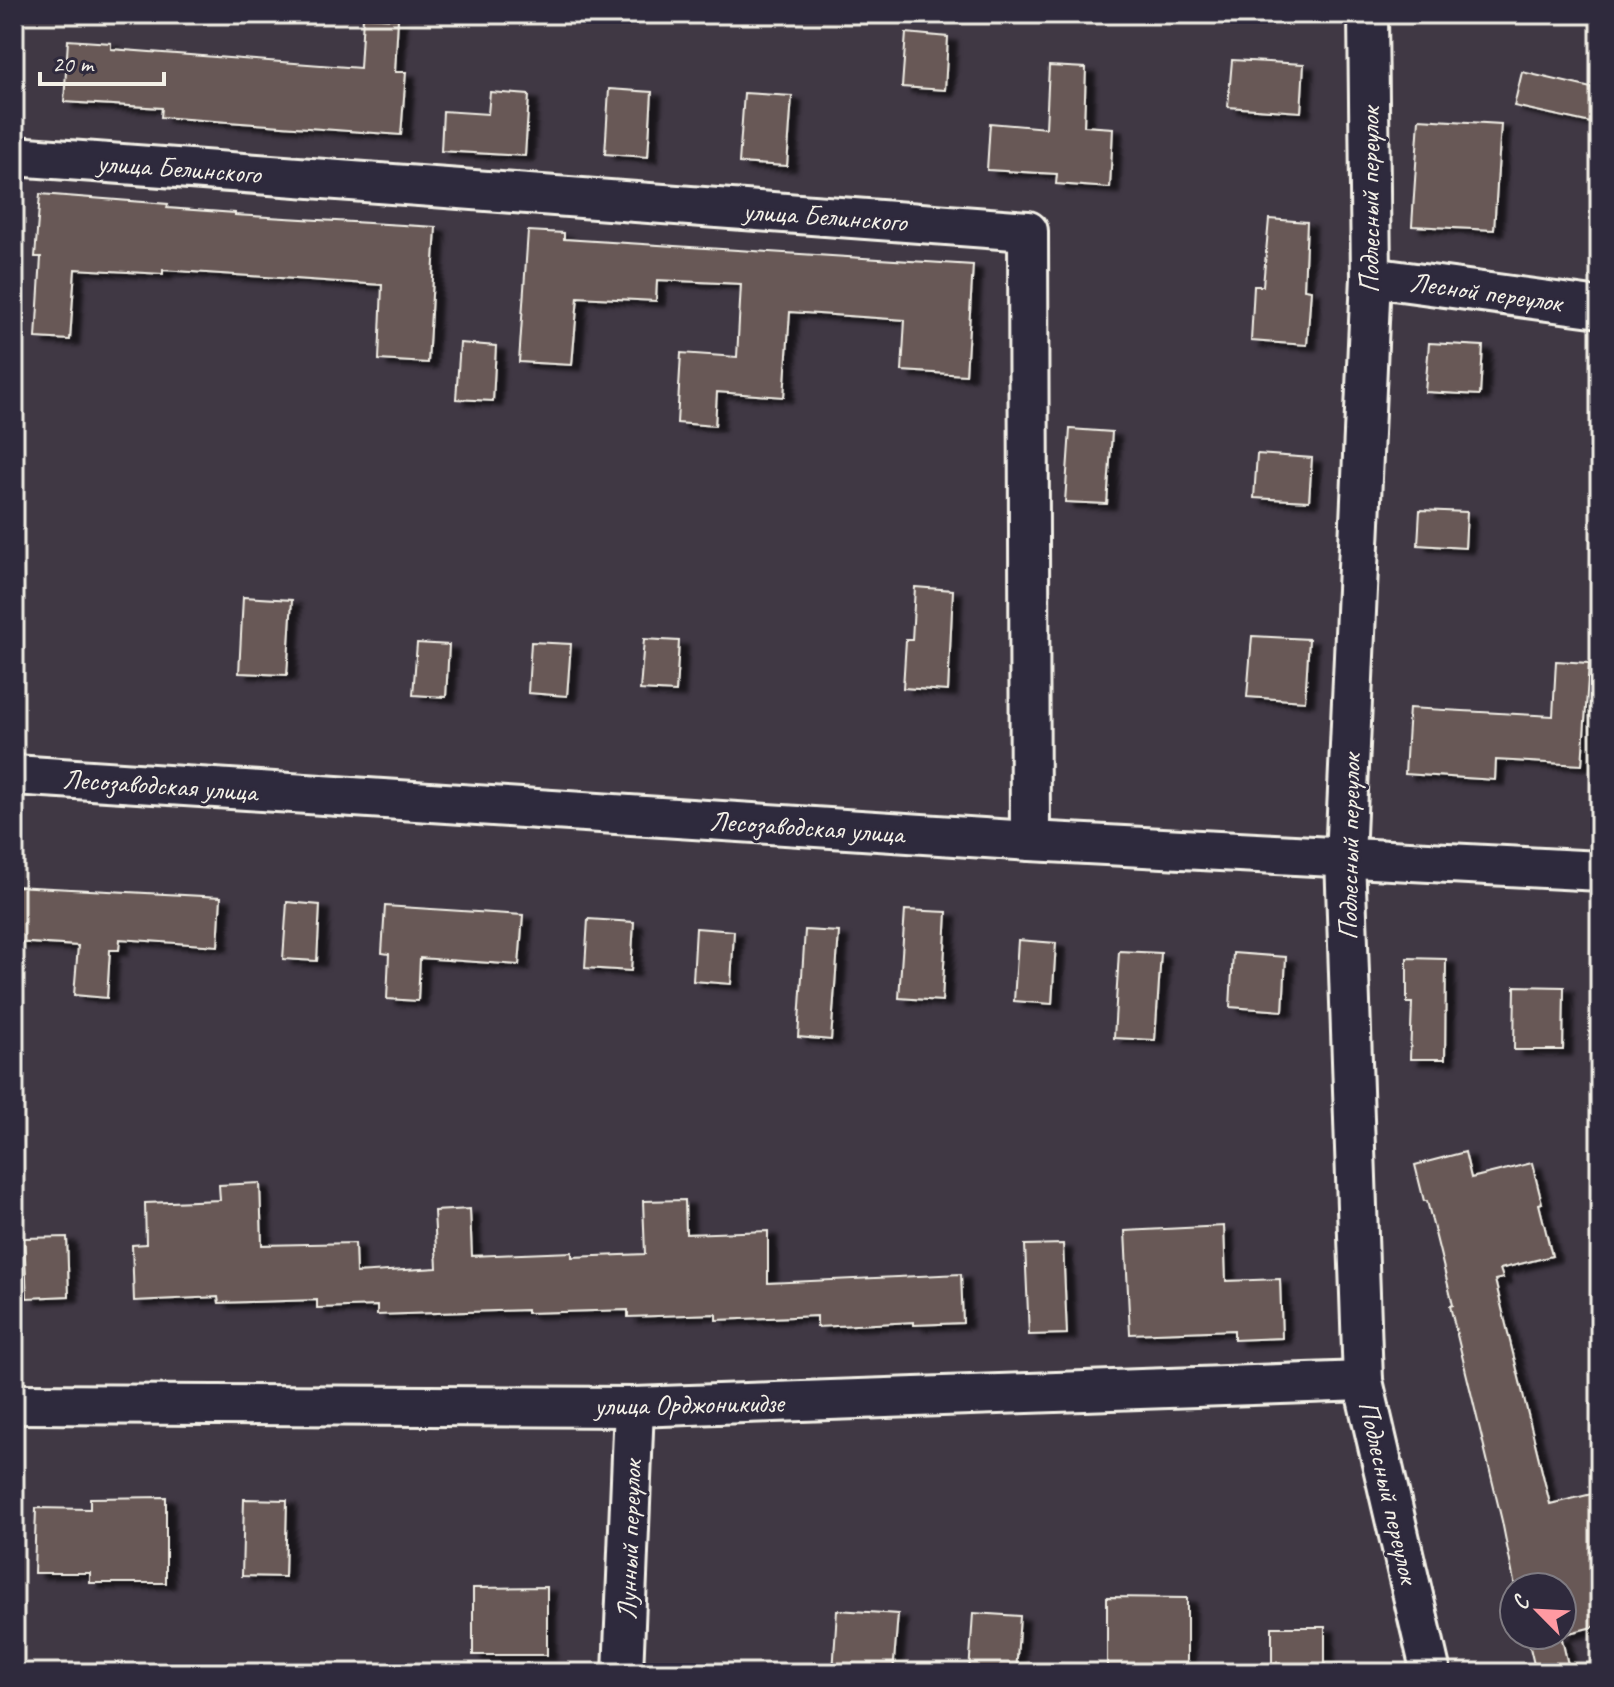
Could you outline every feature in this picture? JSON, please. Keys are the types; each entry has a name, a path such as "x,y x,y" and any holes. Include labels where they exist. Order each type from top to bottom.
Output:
{"street":[{"name":"Подлесный переулок","path":"1368,14 1371,277 1345,857 1363,1381 1431,1673"},
{"name":"улица Белинского","path":"14,156 1028,231 1030,841"},
{"name":"Лесной переулок","path":"1371,277 1600,308"},
{"name":"Лесозаводская улица","path":"14,775 1030,841 1600,871"},
{"name":"улица Орджоникидзе","path":"14,1404 634,1407 1363,1381"},
{"name":"Лунный переулок","path":"623,1673 634,1407"}],"building":[{"path":"363,17 398,19 395,72 406,72 401,135 161,117 162,108 64,102 68,40 111,43 111,49 360,68"},
{"path":"906,33 948,37 945,90 902,87"},
{"path":"1232,60 1304,64 1301,112 1228,107"},
{"path":"1049,66 1086,68 1084,126 1113,128 1110,188 1056,184 1057,174 987,170 990,123 1046,128"},
{"path":"1522,72 1600,90 1600,125 1514,106"},
{"path":"609,89 652,92 648,157 605,154"},
{"path":"490,92 529,95 525,156 441,151 443,111 488,114"},
{"path":"744,93 792,96 787,166 739,163"},
{"path":"1419,119 1501,124 1494,230 1412,226"},
{"path":"40,194 168,204 167,208 235,215 436,227 428,363 379,360 382,285 163,270 163,274 75,269 70,340 36,338 41,257 35,257"},
{"path":"1269,219 1307,222 1304,289 1311,290 1307,345 1251,341 1254,286 1263,286"},
{"path":"528,231 564,233 564,239 973,265 966,375 902,371 905,320 790,312 784,397 717,392 715,426 677,423 681,353 737,357 741,284 657,280 656,301 578,297 572,365 519,362"},
{"path":"460,343 496,346 493,401 456,399"},
{"path":"1429,343 1483,346 1480,395 1425,392"},
{"path":"1070,429 1112,432 1107,504 1065,502"},
{"path":"1257,454 1312,458 1309,501 1254,498"},
{"path":"1420,510 1467,512 1465,548 1418,545"},
{"path":"915,587 953,590 948,691 903,688 906,640 912,640"},
{"path":"243,597 292,600 287,675 239,673"},
{"path":"1252,636 1309,639 1305,701 1247,697"},
{"path":"644,639 679,641 676,692 640,690"},
{"path":"531,642 571,644 567,696 528,693"},
{"path":"417,643 449,645 446,697 413,695"},
{"path":"1556,661 1589,663 1582,765 1496,760 1495,780 1405,774 1409,708 1553,716"},
{"path":"14,886 221,897 218,946 120,939 119,950 110,950 107,998 74,995 78,946 14,942"},
{"path":"287,902 320,905 317,961 283,959"},
{"path":"385,906 523,915 519,965 420,958 418,1001 387,999 389,954 382,953"},
{"path":"905,910 947,912 942,1001 899,998"},
{"path":"588,919 634,922 631,971 585,968"},
{"path":"696,928 734,931 731,984 693,981"},
{"path":"805,930 839,932 831,1040 798,1037"},
{"path":"1018,940 1056,943 1052,1004 1014,1001"},
{"path":"1119,951 1161,953 1155,1040 1114,1038"},
{"path":"1233,953 1286,957 1283,1011 1230,1007"},
{"path":"1407,958 1446,959 1445,1059 1410,1059 1412,1003 1407,1003"},
{"path":"1515,986 1564,987 1563,1050 1514,1050"},
{"path":"1465,1152 1471,1178 1532,1163 1552,1256 1500,1269 1503,1278 1495,1280 1550,1504 1600,1492 1600,1625 1578,1631 1578,1571 1512,1571 1450,1306 1453,1305 1415,1165"},
{"path":"260,1183 262,1245 355,1243 356,1273 437,1268 434,1211 470,1209 472,1256 572,1252 572,1257 645,1254 643,1201 685,1200 686,1234 768,1231 768,1283 961,1274 963,1323 817,1327 817,1316 716,1320 716,1314 628,1317 628,1310 377,1315 377,1306 317,1308 317,1300 219,1303 218,1297 134,1301 132,1245 146,1244 145,1203 220,1200 219,1185"},
{"path":"1224,1226 1226,1281 1280,1279 1282,1338 1234,1340 1234,1330 1130,1334 1125,1231"},
{"path":"67,1237 69,1296 27,1298 24,1238"},
{"path":"1063,1244 1067,1334 1029,1335 1025,1245"},
{"path":"166,1497 166,1583 90,1583 90,1573 34,1573 36,1508 90,1509 90,1498"},
{"path":"244,1499 287,1500 285,1577 242,1576"},
{"path":"547,1587 547,1655 473,1655 473,1588"},
{"path":"1107,1597 1187,1598 1187,1673 1107,1673"},
{"path":"837,1610 898,1614 893,1673 833,1673"},
{"path":"973,1613 1020,1616 1016,1673 969,1673"},
{"path":"1272,1627 1325,1627 1325,1673 1272,1673"},
{"path":"1531,1651 1565,1651 1570,1673 1536,1673"}]}
